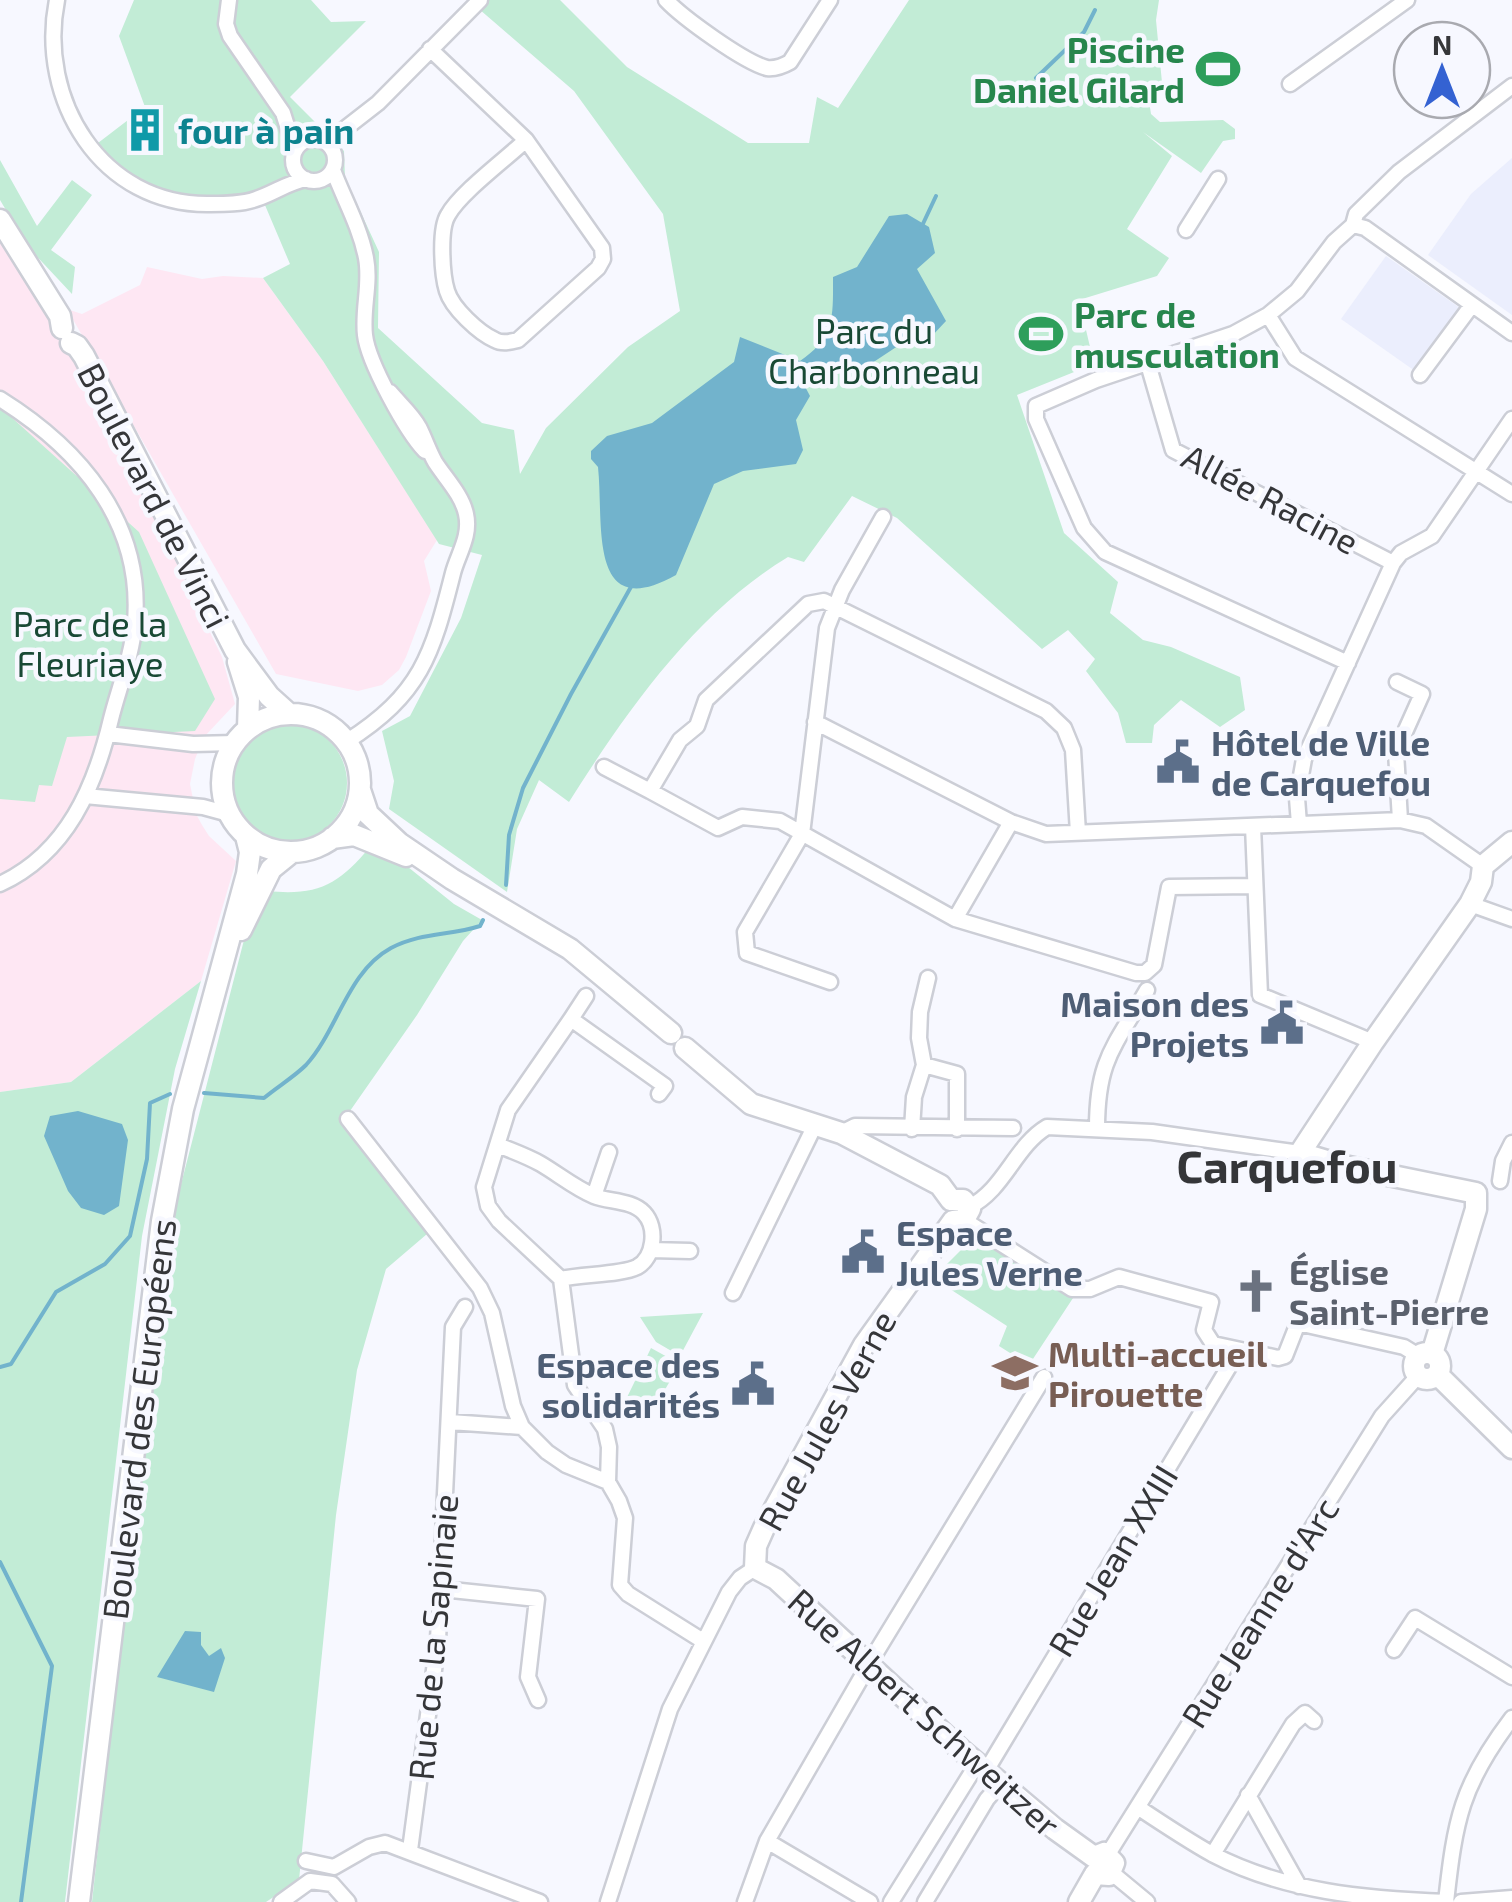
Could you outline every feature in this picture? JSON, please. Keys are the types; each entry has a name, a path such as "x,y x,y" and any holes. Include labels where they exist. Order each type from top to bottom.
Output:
{"street":[{"path":"57,0 52,46 60,94 78,130 110,171 156,196 200,204 255,199 284,184 312,180 333,170"},
{"path":"228,0 226,24 237,50 283,113 330,145 334,153"},
{"path":"284,184 294,158 316,139 342,131 378,103 480,0"},
{"path":"666,0 710,36 766,68 790,62 830,0"},
{"path":"1290,84 1407,0"},
{"path":"430,48 526,140 596,236 603,259 569,296 518,340 506,343 494,340 455,307 447,291 442,236 453,207 526,140"},
{"path":"1348,663 1105,552 1084,528 1036,420 1036,406 1096,380 1232,334 1268,315 1296,292 1334,242 1353,225 1356,214 1399,172 1512,86"},
{"path":"283,113 294,158 312,180 350,211"},
{"path":"342,131 333,170 366,260 367,349 390,392 418,425 433,458 460,499 467,523 447,602 418,676 402,699 346,742"},
{"path":"1186,230 1218,180"},
{"name":"Boulevard de Vinci","path":"0,220 60,316 67,336 85,359 235,650 270,696 290,714"},
{"path":"1353,225 1364,228 1512,333"},
{"path":"1420,375 1472,305"},
{"path":"1268,315 1295,358 1512,494"},
{"name":"Allée Racine","path":"1148,364 1173,450 1393,563"},
{"path":"0,399 36,423 78,460 111,509 130,559 135,622 108,734 85,796 52,848 33,865 0,884"},
{"path":"1298,824 1296,798 1304,759 1393,563 1402,553 1432,536 1512,419"},
{"path":"830,982 747,953 745,932 802,834 827,628 842,590 883,517"},
{"path":"650,792 680,740 698,726 706,700 808,604 824,601 1046,711 1064,728 1072,750 1078,833"},
{"name":"Boulevard de Vinci","path":"235,650 249,697 241,736"},
{"path":"1397,682 1422,694 1396,752 1400,820"},
{"path":"292,852 246,836 230,814 222,783 225,762 241,736 260,721 290,714 327,724 346,742 358,764 360,790 368,814 452,879"},
{"path":"815,722 1012,822 1046,834 1400,820 1426,826 1483,866"},
{"path":"108,734 193,744 241,736"},
{"path":"604,768 718,828 742,817 780,821 954,919 1145,972 1154,965 1169,888 1254,886"},
{"path":"230,943 281,857 320,846 332,838 351,817 360,790"},
{"path":"85,796 204,807 230,814"},
{"path":"954,919 1012,822"},
{"path":"1254,826 1260,995 1373,1042"},
{"path":"332,838 354,835 452,879 494,903 580,956 752,1104 841,1133 940,1186 959,1212 1072,1289 1090,1289 1109,1279 1125,1278 1210,1302 1204,1330 1214,1344 1278,1358 1290,1351 1304,1325 1404,1347 1512,1448"},
{"path":"230,943 250,858 246,836"},
{"path":"1300,1153 1470,904 1481,882 1483,866 1512,842"},
{"path":"1470,904 1512,919"},
{"name":"Boulevard des Européens","path":"79,1902 162,1221 183,1110 230,943"},
{"path":"912,1128 914,1097 924,1066 918,1038 928,978"},
{"path":"1147,990 1104,1062 1097,1094 1097,1128 1164,1133 1300,1153 1476,1193 1506,1181 1504,1160 1512,1143"},
{"path":"586,996 508,1110 484,1187 488,1206 499,1221 561,1279 575,1385 605,1429 609,1446 608,1482 625,1518 620,1585 703,1641"},
{"path":"571,1019 665,1086 659,1094"},
{"path":"924,1066 956,1074 957,1129"},
{"path":"348,1119 480,1288 492,1314 522,1427 547,1452 608,1482"},
{"path":"733,1293 816,1123"},
{"path":"841,1133 855,1126 1013,1128"},
{"name":"Rue Jules Verne","path":"608,1902 670,1709 735,1584 756,1568 758,1539 864,1345 959,1212 989,1194 1036,1135 1047,1127 1097,1128"},
{"path":"498,1145 537,1162 594,1196 634,1206 646,1214 652,1231 651,1250 642,1265 628,1272 584,1273 561,1279"},
{"path":"594,1196 609,1152"},
{"path":"1426,1365 1476,1209 1476,1193"},
{"path":"651,1250 690,1251"},
{"name":"Rue de la Sapinaie","path":"410,1850 442,1589 453,1327 465,1307"},
{"name":"Rue Jean XXIII","path":"988,1773 1239,1350"},
{"name":"Rue Jeanne d'Arc","path":"1102,1864 1382,1416 1426,1365"},
{"path":"746,1902 767,1841 1044,1377"},
{"path":"450,1422 522,1427"},
{"name":"Rue Albert Schweitzer","path":"756,1568 776,1579 988,1773 1147,1902"},
{"path":"442,1589 538,1599 528,1678 538,1700"},
{"path":"1394,1650 1415,1618 1512,1677"},
{"path":"1213,1854 1293,1724 1305,1713 1314,1721"},
{"path":"1139,1808 1213,1854 1299,1886 1357,1897 1446,1902 1452,1841 1467,1788 1512,1718"},
{"path":"891,1902 988,1773"},
{"path":"925,1902 987,1799 988,1773"},
{"path":"1248,1795 1299,1886"},
{"path":"767,1841 870,1902"},
{"path":"306,1861 334,1867 369,1847 385,1843 540,1902"},
{"path":"1079,1902 1102,1864"},
{"path":"282,1902 310,1881 332,1884 348,1902"},
{"path":"1462,1902 1512,1898"}],"shaded area":[{"path":"1512,158 1512,315 1428,255 1471,194"},
{"path":"0,239 95,396 222,657 235,704 204,737 190,784 202,825 236,861 201,981 71,1082 0,1092"},
{"path":"1386,256 1460,308 1415,371 1341,319"},
{"path":"147,267 202,279 263,278 323,361 437,540 424,561 431,591 406,657 399,670 382,685 358,691 276,674 67,309 82,314 140,285"}],"green space":[{"name":"Parc du Charbonneau","path":"134,0 311,0 331,22 366,21 290,97 344,151 345,178 379,252 378,328 482,423 514,430 520,474 546,428 628,347 680,311 663,214 574,91 479,9 489,0 560,0 627,67 748,143 809,143 817,97 838,108 909,0 1159,0 1156,20 1163,93 1149,101 1151,114 1160,122 1223,120 1235,129 1235,139 1223,141 1201,173 1143,132 1172,156 1127,229 1169,258 1157,276 1079,300 1094,364 1017,395 1064,533 1118,582 1110,613 1143,640 1171,647 1240,677 1245,710 1220,727 1181,700 1154,725 1152,743 1126,743 1118,713 1086,671 1095,659 1068,630 1042,649 897,518 852,496 804,562 788,557 754,580 693,635 639,700 569,802 539,780 517,829 507,892 389,809 394,781 382,731 410,716 461,618 482,555 439,544 323,361 263,278 290,264 259,191 224,199 169,197 117,171 98,143 145,107 119,36"},
{"path":"0,160 37,226 72,180 92,195 51,250 75,267 72,294 28,247 0,200"},
{"name":"Parc de la Fleuriaye","path":"0,407 139,532 215,699 195,731 67,737 52,786 39,785 35,802 0,799"},
{"path":"288,724 311,728 330,741 343,760 347,783 343,806 330,825 311,838 288,842 265,838 246,825 233,806 229,783 233,760 246,741 265,728"},
{"path":"370,847 408,867 454,904 482,920 463,941 343,1121 427,1234 386,1269 357,1370 336,1515 299,1880 266,1902 92,1902 154,1342 177,1200 244,940 267,891 300,892 326,885 348,871"},
{"path":"201,981 175,1069 142,1236 65,1902 0,1902 0,1092 71,1082"},
{"path":"974,1237 1075,1295 1029,1365 999,1346 1007,1326 933,1278"},
{"path":"703,1313 680,1356 656,1342 640,1317"},
{"path":"651,1348 680,1364 653,1410 615,1422"}],"water":[{"path":"907,214 929,227 935,253 917,269 946,321 931,337 913,336 866,367 831,365 801,379 810,396 796,420 803,450 796,464 743,471 714,484 676,575 647,587 627,587 614,578 602,539 598,467 591,459 591,451 607,436 652,423 734,362 740,337 800,361 820,343 830,325 833,277 857,267 889,216"},
{"path":"78,1111 122,1124 128,1140 119,1206 104,1215 81,1208 68,1191 44,1136 50,1116"},
{"path":"185,1631 201,1632 201,1645 209,1656 221,1648 225,1658 214,1692 157,1677"}],"waterway":[{"path":"1036,78 1084,32 1095,10"},
{"path":"921,228 936,196"},
{"path":"506,885 509,835 523,788 632,585"},
{"path":"204,1093 264,1098 306,1065 353,986 376,958 402,943 480,926 483,920"},
{"path":"0,1367 11,1364 56,1292 105,1264 130,1236 147,1159 150,1103 170,1094"},
{"path":"0,1562 52,1666 21,1902"}],"place":[{"name":"Piscine Daniel Gilard","path":"1218,69"},
{"name":"four à pain","path":"145,130"},
{"name":"Parc de musculation","path":"1041,334"},
{"name":"Hôtel de Ville de Carquefou","path":"1178,762"},
{"name":"Maison des Projets","path":"1282,1023"},
{"name":"Espace Jules Verne","path":"863,1252"},
{"name":"Église Saint-Pierre","path":"1256,1291"},
{"name":"Multi-accueil Pirouette","path":"1015,1373"},
{"name":"Espace des solidarités","path":"753,1384"}],"district":[{"name":"Carquefou","path":"1287,1165"}]}
